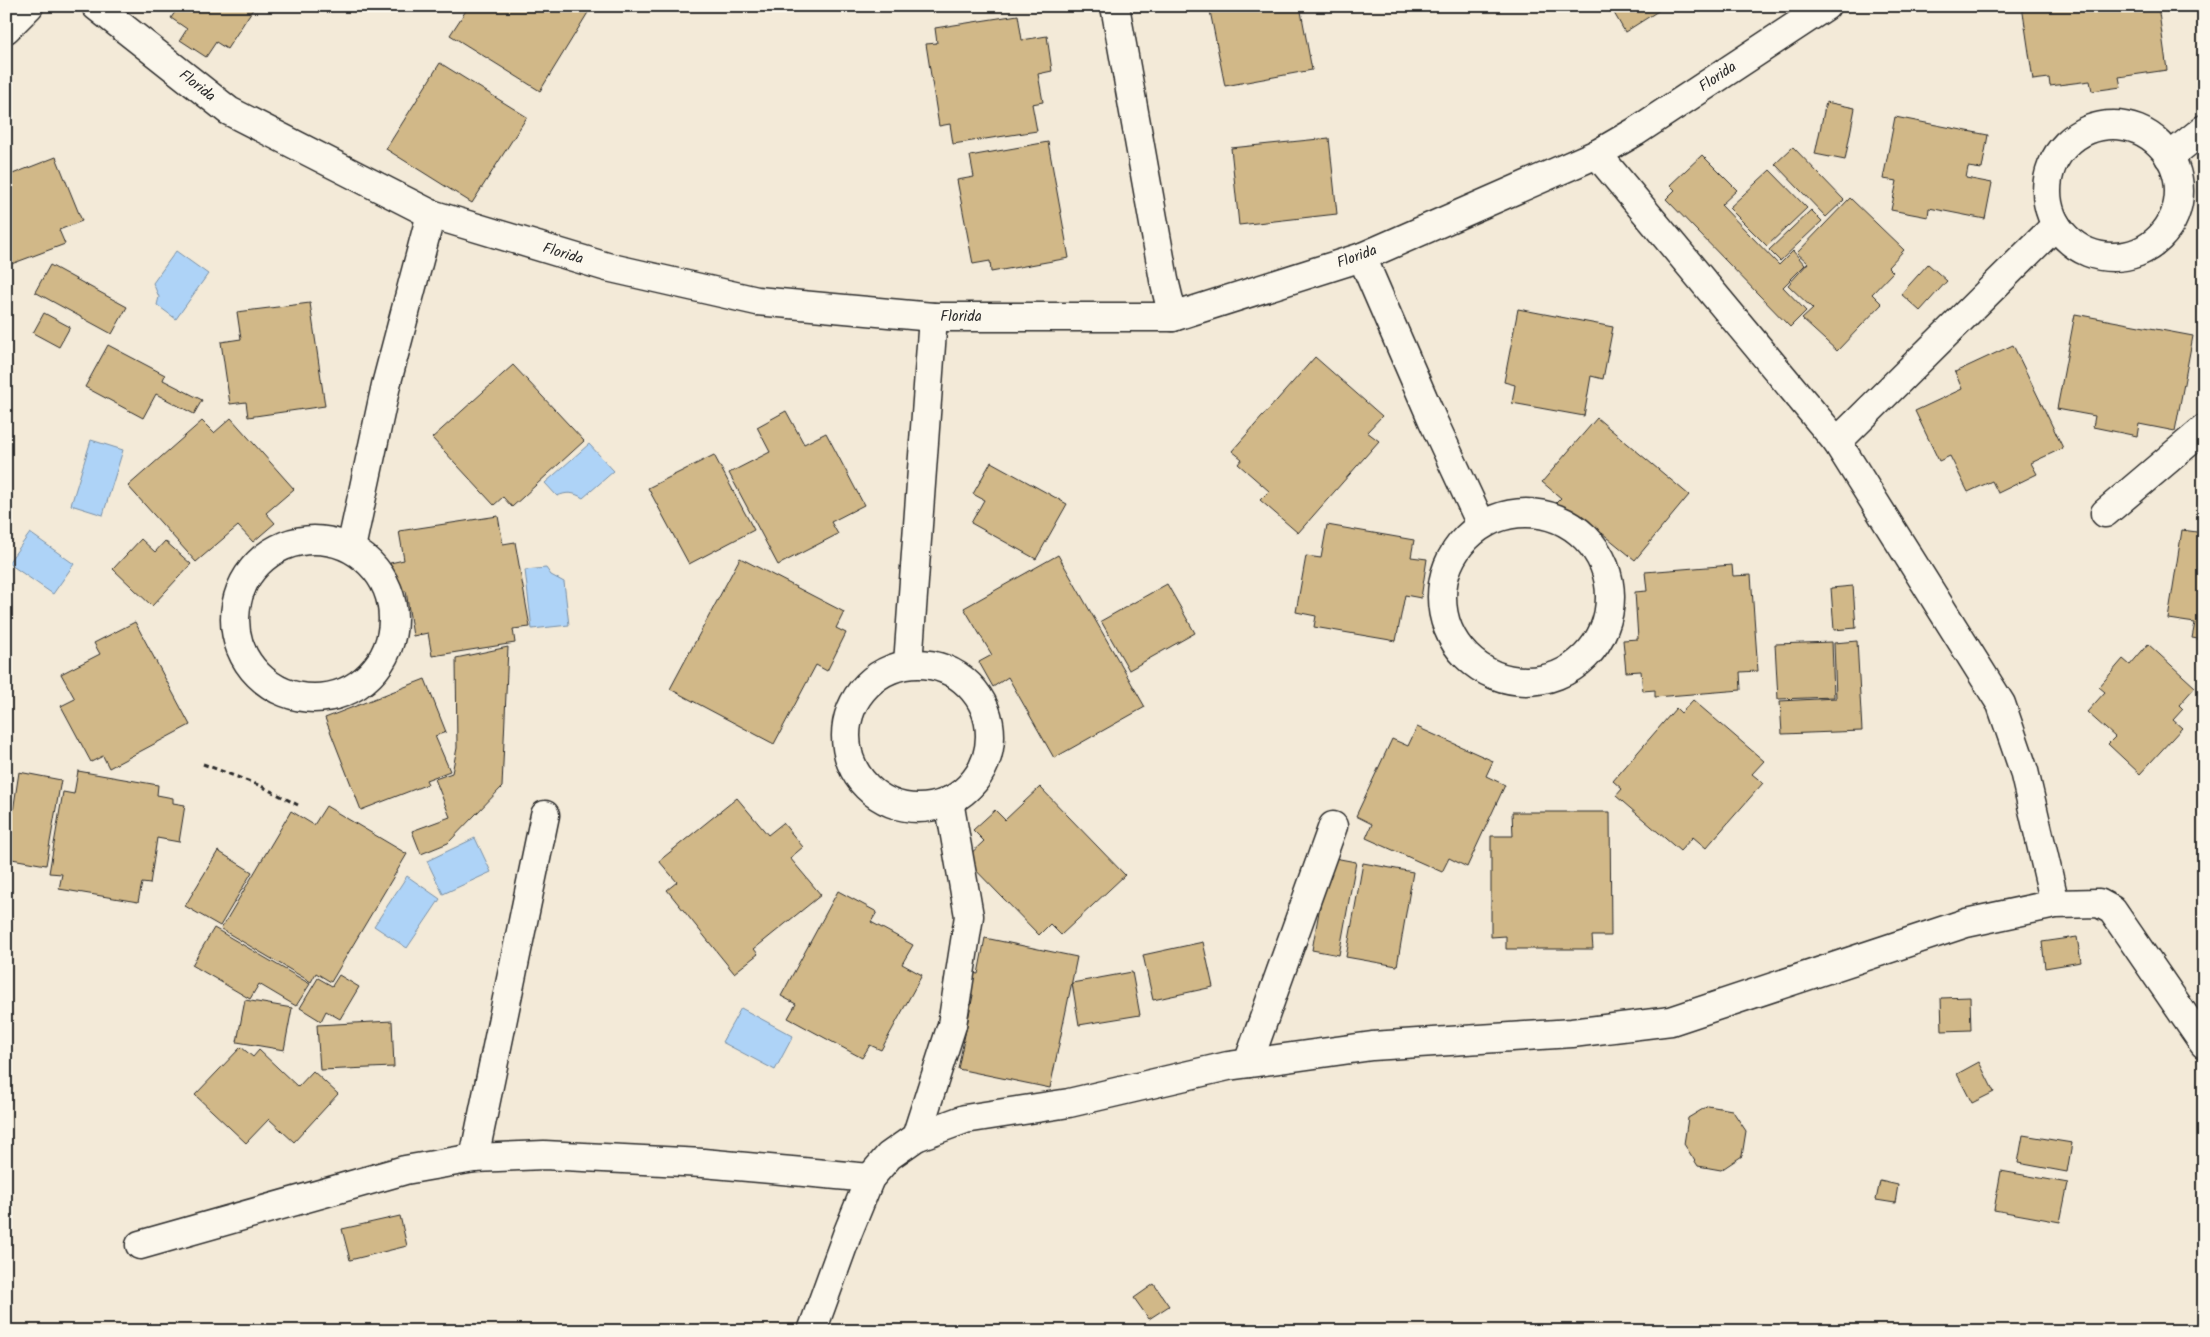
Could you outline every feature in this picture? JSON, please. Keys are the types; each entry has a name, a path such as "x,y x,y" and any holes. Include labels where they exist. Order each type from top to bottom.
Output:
{"street":[{"path":"6,29 30,6"},
{"name":"Florida","path":"96,6 229,111 431,214 607,267 757,301 934,317 1173,317 1362,257 1597,154 1635,132 1826,6"},
{"path":"1115,6 1164,280 1173,317"},
{"path":"2111,125 2129,127 2144,133 2159,143 2169,157 2176,173 2179,190 2177,207 2166,230 2147,248 2131,254 2114,257 2097,255 2081,249 2066,239 2056,225 2049,209 2046,192 2048,175 2054,159 2078,135 2094,128 2111,125"},
{"path":"2169,157 2204,129"},
{"path":"1597,154 1837,442 2001,704 2024,771 2055,904"},
{"path":"351,548 386,385 431,214"},
{"path":"1837,442 2056,225"},
{"path":"1362,257 1433,421 1481,524"},
{"path":"908,664 934,317"},
{"path":"2105,513 2204,429"},
{"path":"1523,511 1552,516 1579,530 1602,558 1611,586 1609,616 1599,642 1579,663 1552,677 1536,680 1507,679 1480,668 1458,647 1442,610 1442,581 1452,553 1481,524 1523,511"},
{"path":"319,539 351,548 378,570 392,599 395,628 390,647 369,678 342,694 304,698 283,693 262,680 247,663 234,628 237,598 251,570 285,545 319,539"},
{"path":"908,664 929,664 949,670 966,682 980,697 989,716 991,737 987,758 978,776 964,792 949,801 915,808 878,796 862,781 851,762 846,741 847,719 856,699 869,682 887,670 908,664"},
{"path":"916,1137 952,1025 968,916 949,801"},
{"path":"474,1158 545,815"},
{"path":"1248,1063 1333,826"},
{"path":"812,1331 870,1178 889,1156 916,1137 966,1118 1069,1103 1248,1063 1372,1046 1572,1033 1671,1021 1966,923 2055,904 2098,904 2112,910 2204,1044"},
{"path":"140,1245 405,1170 474,1158 544,1155 703,1163 870,1178"}],"path":[{"path":"203,764 261,786 298,805"}],"water":[{"path":"176,251 208,274 176,319 157,305 159,297 153,283"},
{"path":"91,440 123,450 103,515 71,505"},
{"path":"589,444 614,471 583,498 570,493 557,496 545,483"},
{"path":"30,533 74,564 53,594 8,563"},
{"path":"546,568 551,575 564,582 569,625 532,629 525,570"},
{"path":"475,838 491,872 443,894 427,861"},
{"path":"407,876 440,899 407,948 374,926"},
{"path":"741,1008 793,1036 775,1070 722,1042"}],"building":[{"path":"179,6 255,6 227,49 216,42 206,57 180,40 187,29 171,18"},
{"path":"469,6 592,6 540,91 450,35"},
{"path":"1209,6 1300,6 1312,70 1225,86"},
{"path":"1610,6 1666,6 1625,32"},
{"path":"2022,6 2158,6 2167,70 2119,77 2121,87 2092,91 2090,81 2050,86 2049,78 2033,80"},
{"path":"1018,15 1022,40 1047,36 1052,71 1038,74 1043,102 1032,104 1037,131 953,144 950,124 939,126 926,44 937,43 935,28"},
{"path":"440,63 527,117 472,203 386,149"},
{"path":"1826,102 1855,108 1845,160 1815,154"},
{"path":"1895,117 1988,135 1982,169 1968,167 1966,178 1992,183 1985,219 1929,208 1928,217 1891,210 1897,181 1883,179"},
{"path":"1329,138 1337,214 1239,225 1231,148"},
{"path":"1048,142 1069,258 991,272 990,261 973,264 957,180 974,177 970,156"},
{"path":"1793,147 1844,200 1826,217 1775,164"},
{"path":"1702,155 1737,190 1721,205 1779,265 1793,251 1805,265 1783,287 1806,311 1790,327 1666,199 1675,190 1670,185"},
{"path":"56,157 82,221 59,230 65,244 6,266 6,165 10,175"},
{"path":"1770,170 1807,208 1767,246 1729,208"},
{"path":"1850,198 1904,250 1888,267 1893,272 1872,294 1882,304 1837,351 1802,319 1813,309 1788,285 1808,263 1797,253"},
{"path":"1811,210 1822,221 1780,261 1769,250"},
{"path":"1928,264 1947,281 1920,311 1901,294"},
{"path":"50,265 127,307 112,334 35,292"},
{"path":"310,303 325,406 248,417 246,402 230,404 221,342 241,339 237,312"},
{"path":"1518,309 1613,327 1603,379 1591,376 1584,416 1512,403 1515,385 1504,382"},
{"path":"44,313 70,327 59,347 33,333"},
{"path":"2075,314 2193,336 2175,431 2139,424 2137,436 2093,427 2095,416 2057,409"},
{"path":"108,345 165,375 163,380 202,400 194,414 156,394 143,418 85,387"},
{"path":"2013,345 2063,448 2031,463 2037,474 1998,493 1992,481 1968,492 1950,456 1939,461 1915,411 1962,389 1955,372"},
{"path":"1315,357 1382,416 1367,432 1379,441 1298,533 1260,500 1269,491 1238,464 1242,459 1232,451"},
{"path":"513,365 584,441 512,507 503,497 494,505 432,438"},
{"path":"786,411 804,444 826,433 864,505 831,522 838,534 778,565 729,473 770,452 757,427"},
{"path":"231,418 294,489 266,513 275,523 253,542 238,526 196,562 128,486 202,421 214,433"},
{"path":"1597,418 1689,495 1635,560 1602,533 1594,542 1552,507 1561,498 1542,482"},
{"path":"714,455 754,530 689,564 648,488"},
{"path":"991,462 1067,504 1036,559 971,523 984,500 973,494"},
{"path":"498,516 503,544 515,542 530,627 513,629 515,643 432,656 428,633 413,636 406,591 396,592 390,563 404,560 399,531"},
{"path":"1327,525 1414,540 1411,557 1427,559 1421,598 1405,595 1396,641 1314,627 1316,616 1296,612 1306,556 1321,558"},
{"path":"2182,530 2204,533 2204,640 2192,638 2195,623 2168,619"},
{"path":"141,539 155,552 165,541 191,564 152,606 113,569"},
{"path":"1058,555 1145,707 1054,758 1008,677 993,687 979,662 992,655 964,608"},
{"path":"740,558 844,612 836,628 846,633 827,671 816,665 774,744 670,689"},
{"path":"1732,565 1733,576 1751,575 1758,671 1740,672 1741,690 1655,697 1655,690 1643,691 1641,671 1626,672 1623,640 1638,639 1635,592 1647,591 1645,572"},
{"path":"1167,584 1195,633 1129,670 1101,621"},
{"path":"1853,586 1856,628 1834,630 1831,588"},
{"path":"135,622 190,725 109,768 103,756 91,762 61,706 75,699 61,674 100,654 94,643"},
{"path":"1857,641 1862,731 1782,734 1780,701 1836,698 1834,643"},
{"path":"1832,642 1834,697 1778,699 1775,644"},
{"path":"2148,644 2195,687 2179,705 2183,709 2173,720 2182,728 2140,774 2108,744 2115,737 2087,712 2105,692 2099,687 2123,659 2130,665"},
{"path":"508,647 502,787 448,843 421,854 412,831 450,817 435,779 452,773 457,748 456,658"},
{"path":"425,679 446,732 435,736 450,771 426,780 428,784 361,810 325,718"},
{"path":"1693,700 1764,761 1752,774 1763,783 1706,848 1693,837 1680,851 1616,796 1622,789 1613,781 1676,708 1681,713"},
{"path":"1417,727 1493,761 1486,776 1505,785 1467,867 1449,858 1442,872 1366,838 1372,824 1356,816 1392,739 1408,746"},
{"path":"78,771 158,785 157,795 173,798 173,803 185,805 179,842 157,838 150,884 142,883 138,902 59,889 62,874 49,873 63,792 74,794"},
{"path":"19,772 61,780 46,865 6,858"},
{"path":"1040,787 1125,875 1061,935 1050,924 1039,935 965,859 984,841 973,830 995,810 1005,820"},
{"path":"737,798 768,835 783,823 803,847 790,858 821,895 754,949 758,954 734,973 667,890 677,882 659,861"},
{"path":"326,806 407,854 331,982 316,973 311,982 221,929 291,811 314,825"},
{"path":"1512,812 1610,812 1611,936 1592,936 1593,949 1506,949 1506,936 1491,937 1491,836 1513,836"},
{"path":"218,851 252,872 220,926 185,906"},
{"path":"1329,857 1356,862 1339,955 1312,950"},
{"path":"1363,863 1413,872 1397,966 1346,957"},
{"path":"838,891 877,912 871,922 913,945 902,964 922,975 881,1050 870,1045 862,1058 788,1018 796,1004 781,996"},
{"path":"214,928 310,984 296,1006 259,984 250,999 192,965"},
{"path":"2077,937 2081,962 2045,968 2042,942"},
{"path":"985,938 1077,957 1050,1088 958,1069 973,995 959,992 963,971 978,974"},
{"path":"1203,942 1213,987 1153,1000 1143,955"},
{"path":"1132,972 1140,1015 1079,1025 1072,983"},
{"path":"339,975 359,987 340,1019 326,1011 321,1021 300,1008 318,978 332,986"},
{"path":"1970,997 1971,1030 1942,1031 1941,998"},
{"path":"245,1000 292,1008 284,1050 237,1042"},
{"path":"392,1021 394,1067 320,1070 317,1025"},
{"path":"241,1047 253,1057 259,1050 298,1087 313,1071 338,1094 294,1142 269,1119 246,1143 195,1095"},
{"path":"1979,1062 1994,1092 1972,1103 1957,1074"},
{"path":"1708,1106 1732,1110 1746,1131 1742,1156 1721,1170 1698,1166 1684,1144 1688,1118"},
{"path":"2023,1135 2072,1143 2067,1172 2018,1163"},
{"path":"2001,1171 2068,1183 2060,1222 1994,1210"},
{"path":"1880,1181 1898,1185 1895,1203 1876,1200"},
{"path":"400,1216 407,1246 350,1260 342,1229"},
{"path":"1154,1284 1169,1306 1149,1319 1134,1298"}]}
